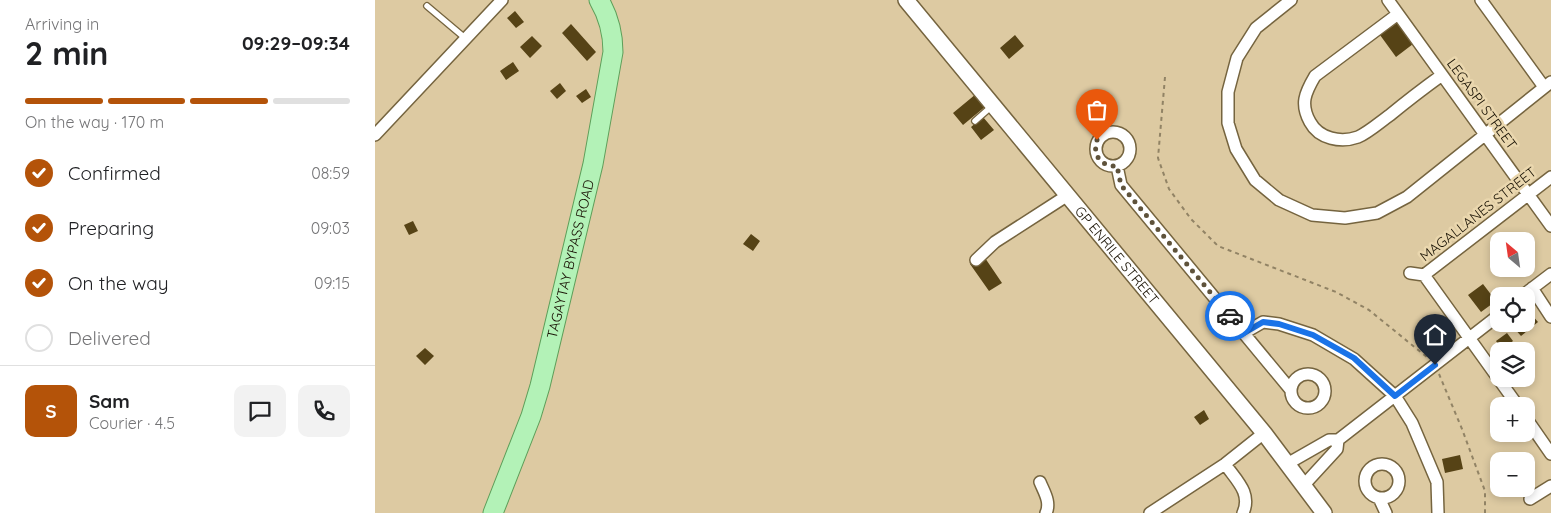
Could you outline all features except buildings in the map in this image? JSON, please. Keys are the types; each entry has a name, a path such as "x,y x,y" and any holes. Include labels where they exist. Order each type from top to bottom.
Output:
{"main road":[{"name":"TAGAYTAY BYPASS ROAD","path":"493,513 536,401 593,164 613,52 613,37 599,0"}],"street":[{"path":"375,135 502,0"},
{"name":"GP ENRILE STREET","path":"907,0 1264,433 1324,513"},
{"path":"1291,0 1256,28 1237,58 1228,92 1229,123 1236,149 1255,180 1279,200 1312,215 1345,218 1377,212 1407,197 1548,85 1481,0"},
{"name":"LEGASPI STREET","path":"1388,0 1551,226"},
{"path":"1399,14 1315,76 1306,90 1304,103 1306,115 1313,127 1324,136 1341,140 1358,136 1376,125 1442,75"},
{"path":"1117,166 1121,185 1290,389"},
{"name":"MAGALLANES STREET","path":"1424,275 1551,177"},
{"path":"976,260 995,242 1068,195"},
{"path":"1410,273 1424,275 1512,397"},
{"path":"1534,287 1551,274"},
{"path":"1535,291 1551,317"},
{"path":"1244,333 1263,322 1279,324 1313,335 1354,358 1395,396 1412,423 1437,482 1438,513"},
{"path":"1287,464 1329,440 1338,440 1490,322"},
{"path":"1535,431 1551,454"},
{"path":"1150,513 1225,464 1264,433"},
{"path":"1303,486 1337,449 1338,440"},
{"path":"1225,464 1244,491 1247,503 1243,513"},
{"path":"1040,482 1048,502 1046,513"},
{"path":"1530,499 1551,486"},
{"path":"1379,498 1387,513"}],"lane":[{"path":"427,6 465,38"},
{"path":"975,122 994,104"}],"path":[{"path":"1165,77 1159,158 1169,189 1191,219 1218,246 1336,292 1369,310 1425,355 1435,365 1462,429 1485,491 1485,513"}],"way so far":[{"path":"1097,140 1095,147 1099,160 1105,165 1117,166 1121,185 1230,316"}],"route":[{"path":"1230,316 1244,333 1263,322 1279,324 1313,335 1354,358 1395,396 1435,365"}]}
